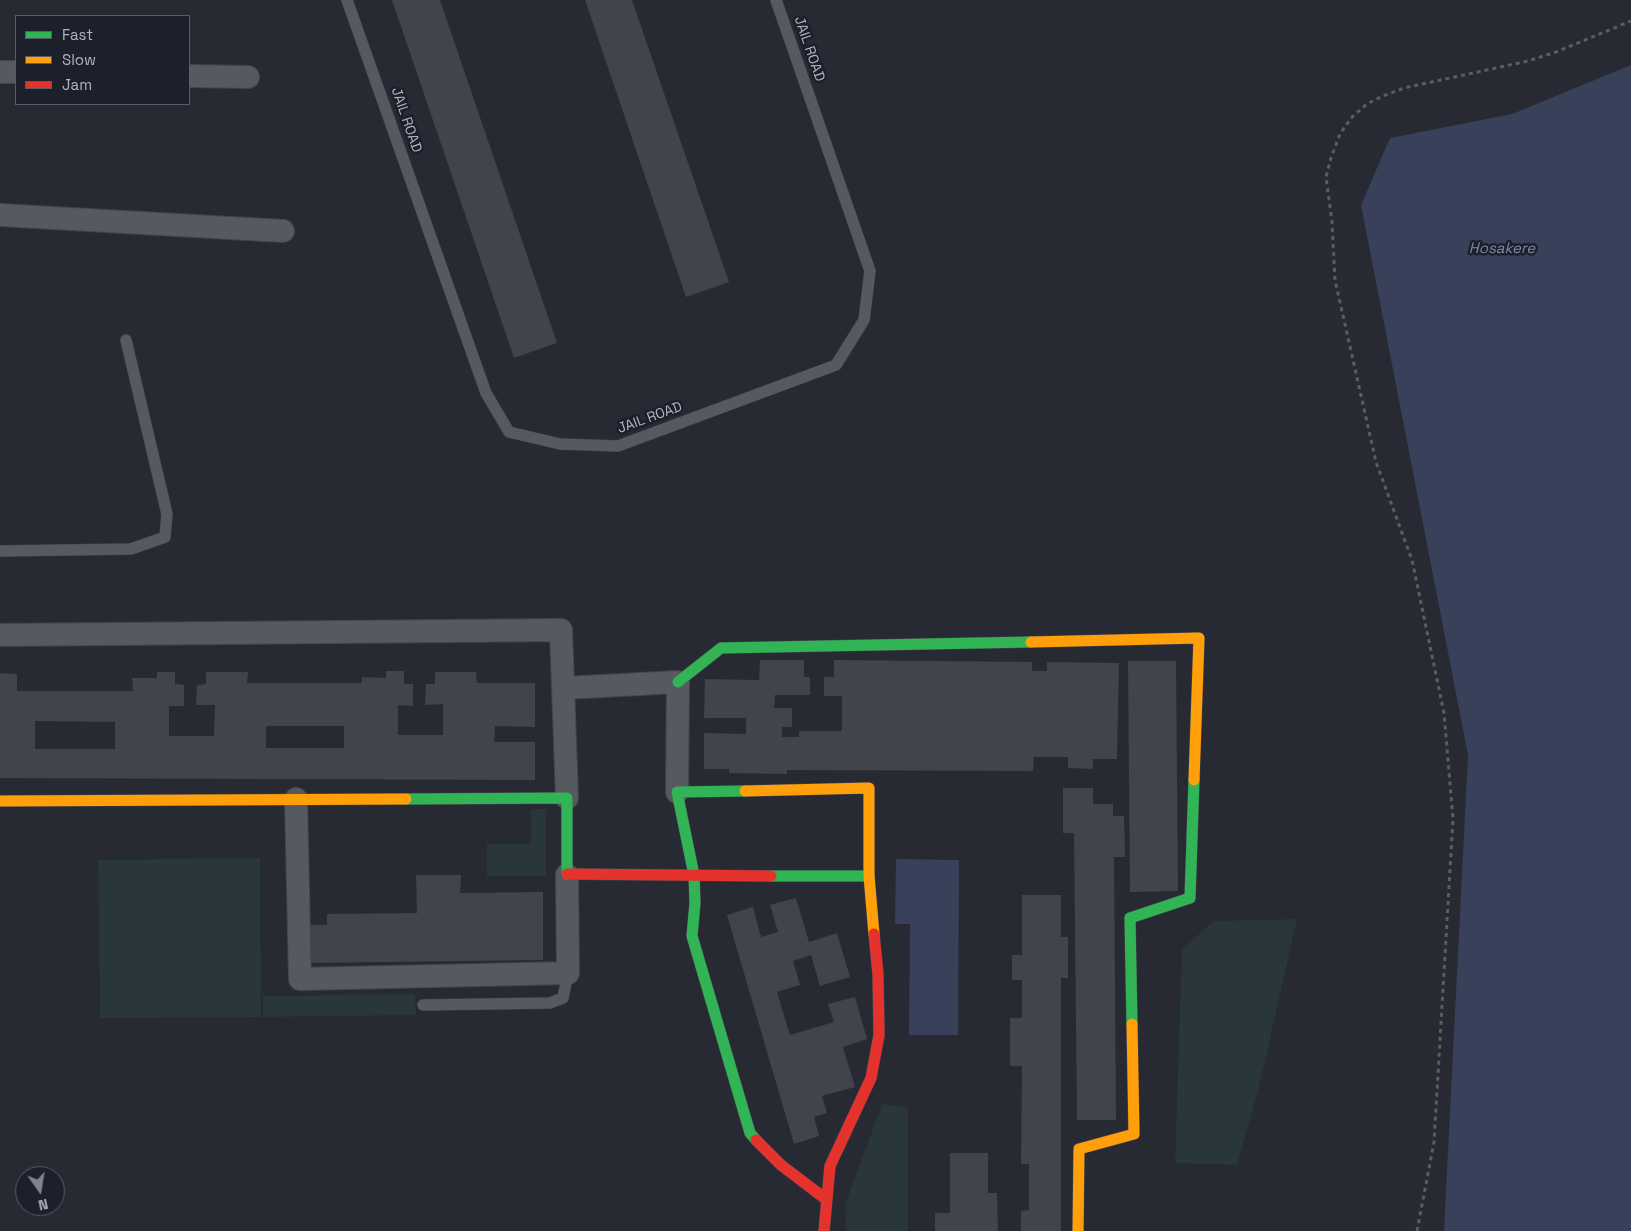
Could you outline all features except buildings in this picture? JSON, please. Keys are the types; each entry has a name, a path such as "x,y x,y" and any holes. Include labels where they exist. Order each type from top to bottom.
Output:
{"street":[{"path":"0,72 15,72"},
{"path":"190,76 248,77"},
{"path":"0,215 283,231"},
{"path":"0,635 561,630 567,798 568,973 300,979 296,799"},
{"path":"564,688 678,682 721,648 1199,638 1190,898 1130,918 1134,1134 1079,1149 1078,1231"},
{"path":"678,682 677,792 694,874 696,903 692,936 750,1133 781,1165 827,1200"},
{"path":"677,792 869,788 869,876 878,974 879,1034 871,1078 830,1166 824,1231"},
{"path":"0,800 567,798"},
{"path":"567,875 869,876"}],"lane":[{"name":"JAIL ROAD","path":"347,0 486,393 508,432 560,444 618,446 836,365 864,320 870,271 776,0"},
{"path":"0,551 131,550 165,537 167,514 126,340"},
{"path":"423,1005 550,1003 563,998 568,973"}],"path":[{"path":"1418,1231 1434,1142 1453,818 1445,722 1412,560 1376,462 1335,280 1332,222 1326,177 1340,134 1367,104 1404,88 1556,52 1631,22"}],"shaded area":[{"path":"531,809 546,809 546,876 487,876 487,844 531,844"},
{"path":"260,858 261,1017 100,1018 98,860"},
{"path":"1297,919 1259,1087 1237,1165 1175,1163 1182,950 1213,921"},
{"path":"415,994 416,1015 263,1017 263,996"},
{"path":"882,1104 908,1108 908,1231 846,1231 845,1205"}],"water":[{"name":"Hosakere","path":"1631,65 1631,1231 1444,1231 1468,755 1361,205 1390,138 1512,114"},
{"path":"896,859 959,860 958,1035 909,1035 910,924 895,924"}],"traffic: fast":[{"path":"678,682 721,648 1031,642"},
{"path":"1132,1024 1130,918 1190,898 1194,780"},
{"path":"745,791 677,792 694,875 695,903 692,936 750,1133 756,1140"},
{"path":"406,799 567,798 567,874"},
{"path":"771,876 869,876"}],"traffic: slow":[{"path":"1031,642 1199,638 1194,780"},
{"path":"745,791 869,788 869,876 874,934"},
{"path":"0,801 406,799"},
{"path":"1078,1231 1079,1149 1134,1134 1132,1024"}],"traffic: jam":[{"path":"567,874 771,876"},
{"path":"824,1231 830,1166 871,1078 879,1035 878,974 874,934"},
{"path":"756,1140 781,1165 827,1200"}]}
